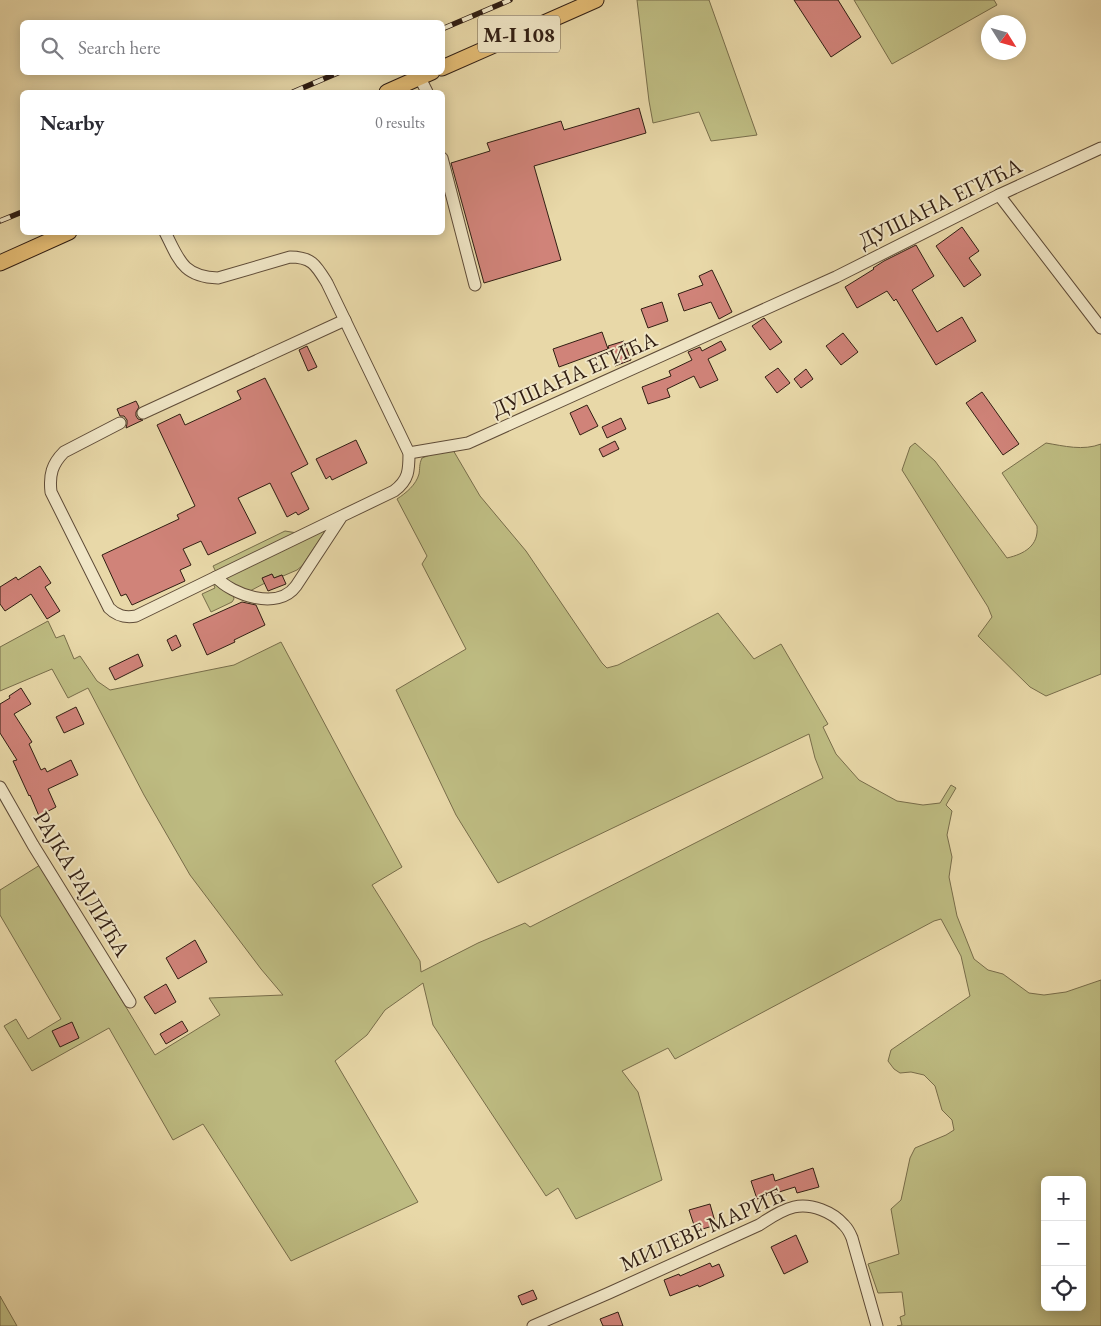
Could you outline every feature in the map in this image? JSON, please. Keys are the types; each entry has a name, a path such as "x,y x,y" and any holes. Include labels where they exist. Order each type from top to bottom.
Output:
{"main road":[{"name":"M-I 108","path":"445,67 596,0"},
{"path":"392,90 426,75"},
{"path":"0,262 63,235"}],"street":[{"path":"426,75 428,90"},
{"name":"ДУШАНА ЕГИЋА","path":"409,453 468,443 836,277 1101,148"},
{"path":"445,169 475,284"},
{"path":"999,196 1101,328"},
{"path":"120,422 64,452 53,466 50,474 50,484 51,492 109,608 124,617 136,616 394,491 405,480 408,473 409,453 327,283 312,262 306,258 290,257 218,278 207,278 198,276 180,262 166,235"},
{"path":"144,413 345,320"},
{"path":"216,577 242,594 270,599 289,593 342,516"},
{"name":"РАЈКА РАЈЛИЋА","path":"0,787 130,1002"},
{"name":"МИЛЕВЕ МAРИЋ","path":"533,1326 759,1225 779,1213 794,1207 804,1206 825,1212 844,1223 852,1238 878,1326"}],"shaded area":[{"path":"637,0 709,0 757,135 711,141 699,112 653,123"},
{"path":"854,0 994,0 997,5 892,64"},
{"path":"915,443 935,461 1007,558 1019,554 1033,544 1036,539 1037,526 1002,473 1046,443 1080,448 1101,444 1101,674 1046,696 1030,687 978,636 992,617 988,607 902,470 910,447"},
{"path":"453,450 480,496 526,551 607,668 618,665 718,613 754,659 781,644 828,724 823,727 836,754 859,780 897,801 923,805 940,803 951,785 956,788 946,805 952,811 947,835 952,857 949,877 957,916 974,959 988,970 1003,974 1029,993 1044,995 1066,992 1101,980 1101,1326 897,1326 902,1325 900,1317 905,1315 902,1292 878,1293 868,1264 899,1254 891,1209 901,1200 910,1158 915,1148 954,1130 952,1120 942,1110 935,1086 924,1075 911,1072 900,1073 888,1061 891,1050 970,996 961,956 941,919 675,1059 668,1048 622,1071 638,1092 662,1180 576,1219 558,1188 546,1196 433,1025 423,983 385,1010 367,1035 335,1061 418,1202 291,1261 203,1124 173,1140 109,1028 32,1071 4,1026 16,1019 28,1039 61,1019 0,915 0,890 40,865 155,1055 220,1015 209,998 283,995 190,875 144,795 88,688 68,698 52,669 0,691 0,647 48,621 56,638 64,635 74,659 80,656 97,681 110,690 234,665 281,642 402,867 372,885 420,961 421,972 478,943 525,923 530,927 823,778 815,758 809,734 498,883 456,815 396,690 466,649 422,564 427,556 397,499 416,482 422,458"},
{"path":"325,530 302,566 297,570 283,576 274,578 272,574 263,578 265,583 250,591 224,579"},
{"path":"285,531 297,533 217,574 213,566"},
{"path":"215,582 233,594 234,599 232,602 211,612 202,594 215,588 213,583"},
{"path":"0,1296 17,1326 0,1326"}],"building":[{"path":"794,0 838,0 861,37 831,57"},
{"path":"639,108 646,133 534,166 561,260 484,283 451,163 490,151 487,143 561,121 564,130"},
{"path":"962,227 979,251 969,258 981,275 964,287 936,246"},
{"path":"916,245 934,276 912,290 937,332 962,317 976,341 936,365 896,299 894,301 887,291 857,308 845,287 884,261"},
{"path":"712,270 732,312 719,319 711,302 684,311 678,294 703,285 699,276"},
{"path":"662,302 668,321 648,328 641,309"},
{"path":"764,318 782,342 770,350 752,326"},
{"path":"602,332 608,349 559,367 553,349"},
{"path":"843,333 858,352 841,365 826,346"},
{"path":"624,341 631,360 615,366 608,346"},
{"path":"721,341 726,350 708,359 718,380 700,388 694,376 667,389 670,397 648,404 642,387 671,376 669,371 692,360 688,352 700,347 702,351"},
{"path":"307,346 317,367 308,371 299,350"},
{"path":"778,368 790,383 777,393 765,377"},
{"path":"806,369 813,379 801,388 794,379"},
{"path":"265,378 308,464 291,473 309,509 298,515 296,512 287,517 270,483 238,498 256,533 208,555 201,541 183,549 191,565 180,570 185,581 132,605 126,594 121,596 102,555 179,519 177,515 195,506 157,425 180,414 185,425 241,399 237,391"},
{"path":"982,392 1019,444 1003,455 966,403"},
{"path":"136,401 139,407 136,416 138,419 143,420 126,428 127,420 124,416 120,416 117,409"},
{"path":"587,405 598,426 580,435 570,413"},
{"path":"621,418 626,429 607,438 602,427"},
{"path":"356,440 367,463 332,480 330,476 326,479 316,459"},
{"path":"615,441 619,449 603,457 599,449"},
{"path":"40,566 51,583 45,587 60,611 47,619 31,594 5,611 0,604 0,587 16,577 18,580"},
{"path":"272,574 274,578 282,575 286,584 268,591 262,578"},
{"path":"242,602 256,605 265,625 207,655 193,624"},
{"path":"176,635 181,646 172,651 167,640"},
{"path":"138,654 143,666 115,680 109,668"},
{"path":"21,688 31,704 14,714 32,742 29,744 41,770 45,768 47,772 71,760 78,775 48,789 56,807 39,816 13,761 17,760 0,733 0,704"},
{"path":"76,707 84,724 64,733 56,717"},
{"path":"195,940 207,962 178,979 166,958"},
{"path":"166,984 176,1002 155,1014 144,997"},
{"path":"182,1021 188,1031 166,1044 160,1034"},
{"path":"72,1022 79,1038 60,1047 52,1031"},
{"path":"813,1168 819,1187 797,1193 795,1187 757,1199 751,1181 773,1174 775,1181"},
{"path":"710,1204 716,1225 696,1231 689,1210"},
{"path":"796,1235 808,1262 784,1274 771,1247"},
{"path":"710,1263 712,1267 719,1264 724,1276 699,1287 698,1285 670,1296 664,1280 679,1274 680,1276"},
{"path":"533,1290 537,1299 522,1305 518,1296"},
{"path":"618,1312 623,1326 603,1326 600,1319"}],"railway":[{"path":"445,28 510,0"},
{"path":"298,90 333,75"},
{"path":"0,221 20,213"}]}
